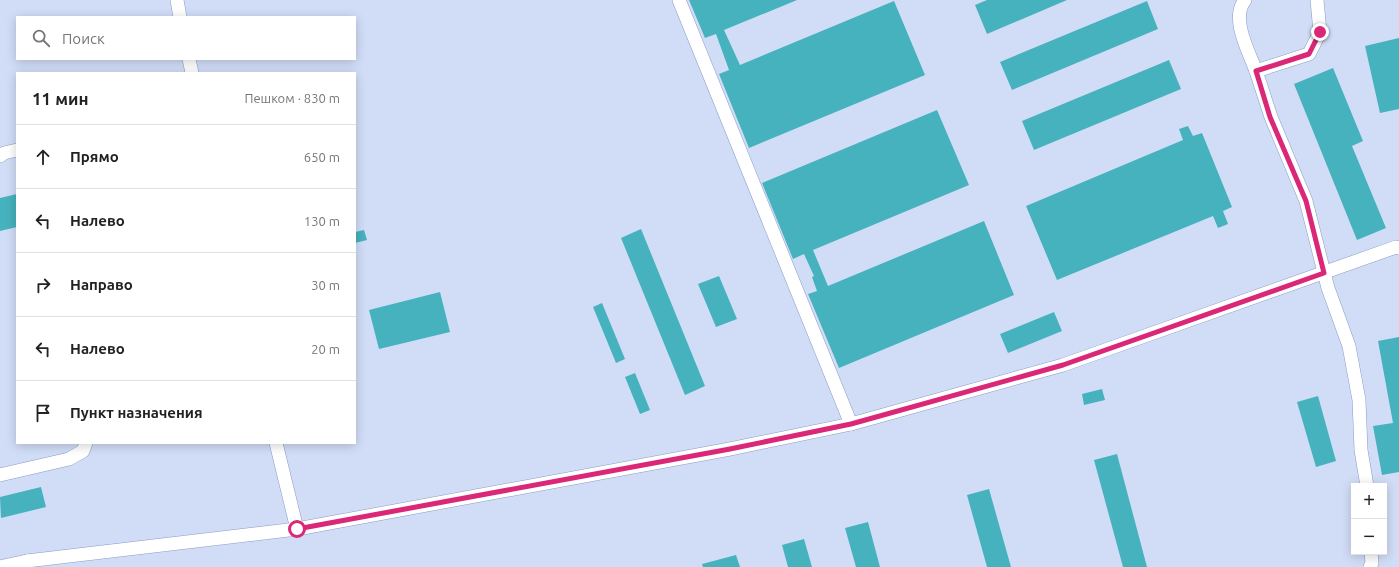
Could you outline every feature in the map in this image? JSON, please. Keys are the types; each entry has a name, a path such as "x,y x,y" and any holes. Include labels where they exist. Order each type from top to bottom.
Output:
{"street":[{"path":"177,0 180,16"},
{"path":"679,0 851,424"},
{"path":"1245,0 1241,5 1238,22 1256,71 1270,117 1306,201 1328,288 1349,346 1359,400 1361,450 1366,483"},
{"path":"1256,71 1309,54 1320,32 1317,0"},
{"path":"189,60 192,72"},
{"path":"0,156 4,153 16,150"},
{"path":"0,567 297,529 723,450 851,424 1063,365 1396,247 1399,248"},
{"path":"0,475 69,459 83,452 86,444"},
{"path":"276,444 297,529"},
{"path":"1370,567 1372,563 1371,555"}],"building":[{"path":"689,0 797,0 724,30 740,65 894,1 925,75 749,148 719,74 729,70 716,34 705,38"},
{"path":"987,0 1067,0 987,34 975,5"},
{"path":"1147,1 1158,29 1012,90 1000,62"},
{"path":"1399,38 1399,109 1380,113 1365,46"},
{"path":"1169,60 1181,89 1034,150 1022,121"},
{"path":"1333,68 1363,141 1352,146 1386,228 1357,240 1294,84"},
{"path":"937,110 969,185 813,250 828,286 984,221 1014,295 839,368 808,294 817,291 812,277 814,276 804,254 793,259 762,183"},
{"path":"1188,126 1193,136 1202,133 1232,207 1223,211 1228,224 1218,228 1213,216 1057,280 1026,206 1183,140 1179,129"},
{"path":"16,194 16,227 0,231 0,198"},
{"path":"641,229 705,386 685,395 621,238"},
{"path":"364,230 367,240 356,243 356,232"},
{"path":"719,276 737,319 716,327 698,284"},
{"path":"440,292 450,332 379,349 369,310"},
{"path":"602,303 625,359 616,363 593,307"},
{"path":"1054,312 1062,331 1008,353 1000,334"},
{"path":"1399,337 1399,472 1382,475 1373,426 1393,423 1378,341"},
{"path":"635,373 650,410 640,414 625,377"},
{"path":"1102,389 1105,400 1084,405 1082,394"},
{"path":"1318,396 1336,461 1316,467 1297,402"},
{"path":"1117,454 1147,567 1123,567 1094,460"},
{"path":"41,487 46,507 1,518 0,497"},
{"path":"989,489 1011,567 987,567 967,495"},
{"path":"868,522 880,567 856,567 845,528"},
{"path":"804,539 812,567 788,567 782,545"},
{"path":"736,555 740,567 703,567 702,564"}],"route":[{"path":"297,529 730,449 851,424 1063,365 1324,273 1306,201 1270,117 1256,71 1309,54 1320,32"}]}
